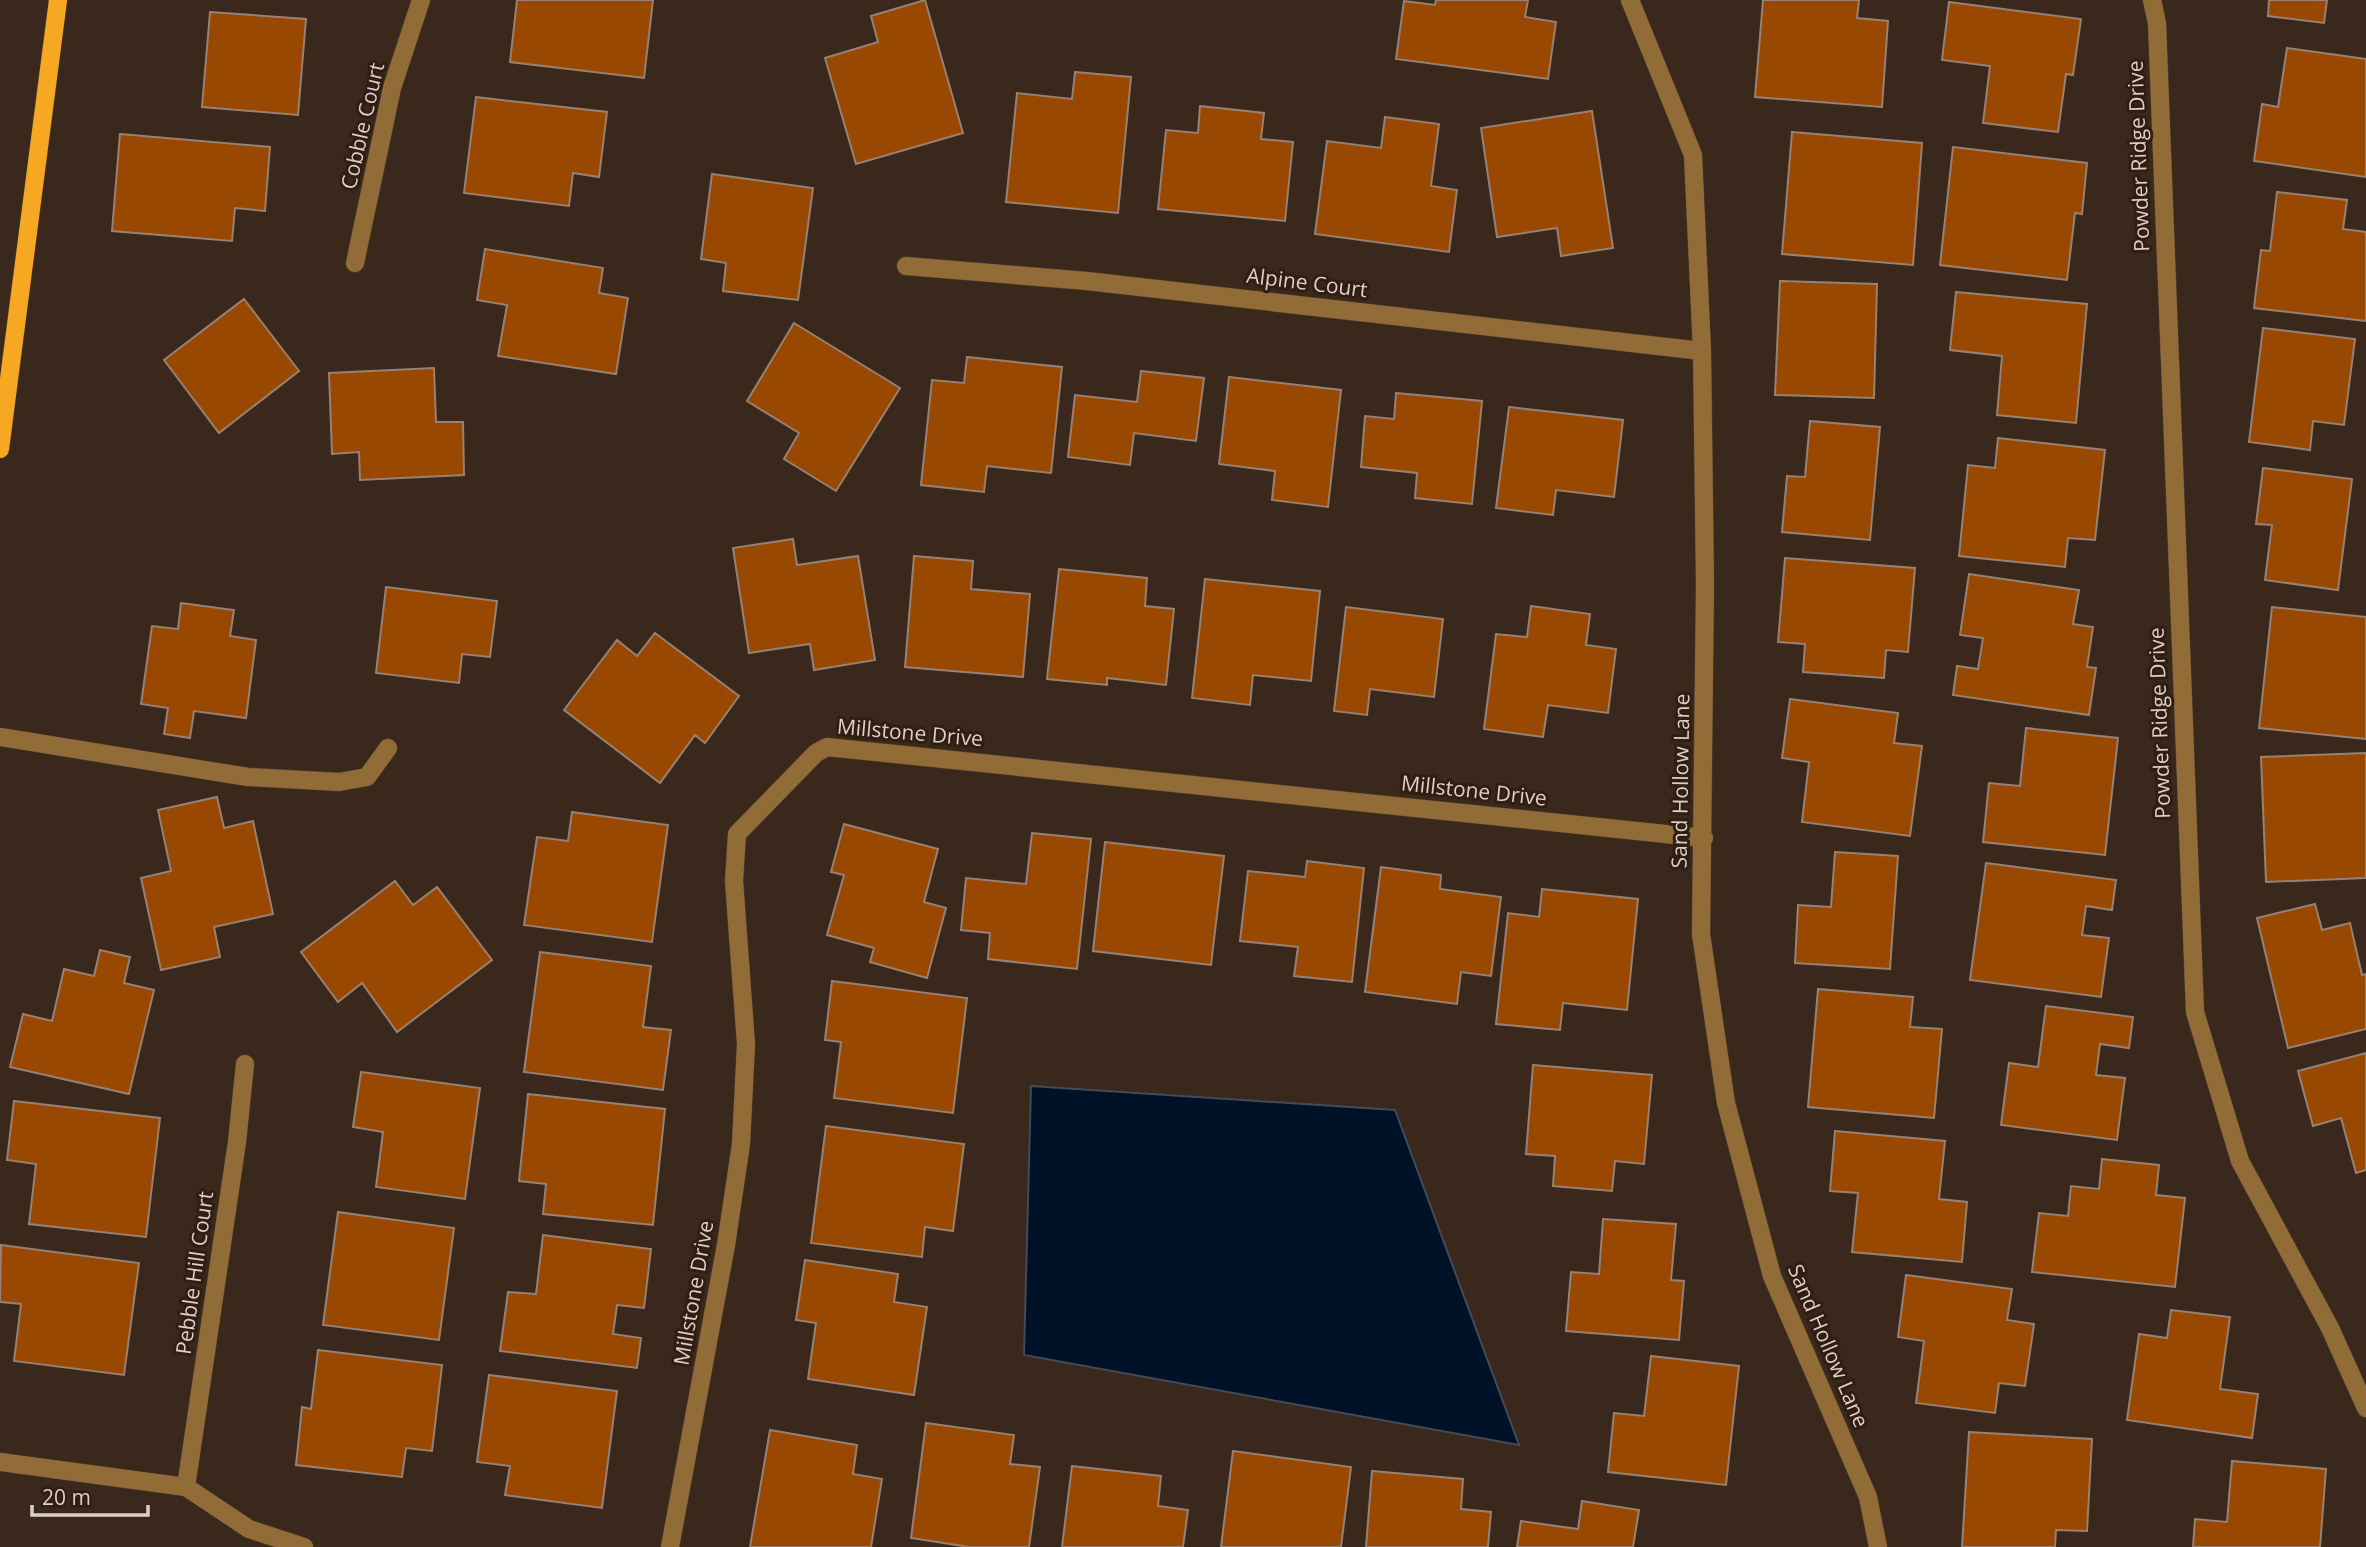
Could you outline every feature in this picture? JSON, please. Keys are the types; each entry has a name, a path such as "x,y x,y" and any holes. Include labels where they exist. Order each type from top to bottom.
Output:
{"main road":[{"path":"0,449 58,0"}],"street":[{"name":"Cobble Court","path":"355,263 392,88 421,0"},
{"name":"Sand Hollow Lane","path":"1630,0 1693,156 1702,352 1704,838 1701,934 1726,1103 1772,1276 1868,1497 1878,1547"},
{"name":"Powder Ridge Drive","path":"2152,0 2157,23 2195,1012 2241,1161 2330,1328 2366,1408"},
{"name":"Alpine Court","path":"906,266 1087,281 1702,352"},
{"path":"0,737 248,777 338,782 367,777 388,748"},
{"name":"Millstone Drive","path":"670,1547 726,1245 741,1144 746,1044 734,881 737,834 816,753 827,747 1704,838"},
{"name":"Pebble Hill Court","path":"186,1487 237,1142 245,1064"},
{"path":"0,1462 186,1487 249,1529 304,1547"}],"water":[{"path":"1031,1086 1395,1110 1519,1445 1024,1355"}],"building":[{"path":"517,0 653,0 644,78 510,62"},
{"path":"925,0 963,133 856,164 825,58 878,42 871,16"},
{"path":"1436,0 1528,0 1525,17 1556,22 1548,79 1396,59 1404,1 1435,5"},
{"path":"1763,0 1859,0 1857,18 1888,21 1882,107 1755,97"},
{"path":"2269,0 2327,0 2324,23 2268,16"},
{"path":"1949,2 2081,19 2073,75 2066,74 2058,132 1983,123 1990,66 1942,60"},
{"path":"210,12 306,19 298,115 202,107"},
{"path":"2287,48 2366,59 2366,177 2254,161 2262,104 2278,107"},
{"path":"1075,72 1131,77 1118,213 1006,202 1017,93 1072,99"},
{"path":"476,97 607,112 599,177 573,173 569,206 464,193"},
{"path":"1200,106 1264,113 1261,139 1293,142 1285,221 1158,209 1166,130 1198,133"},
{"path":"1592,111 1613,248 1561,256 1557,228 1497,237 1481,128"},
{"path":"1385,117 1439,124 1431,186 1457,190 1449,252 1315,234 1327,141 1381,148"},
{"path":"1792,132 1922,143 1913,265 1782,254"},
{"path":"120,134 270,147 265,211 235,208 232,241 112,231"},
{"path":"1953,147 2087,163 2082,214 2075,213 2067,280 1940,265"},
{"path":"712,174 813,188 798,300 723,291 726,263 701,259"},
{"path":"2277,192 2347,200 2343,229 2366,232 2366,321 2254,308 2261,250 2270,251"},
{"path":"485,249 603,268 599,293 628,298 616,374 498,356 507,305 477,300"},
{"path":"1780,281 1877,284 1874,398 1775,395"},
{"path":"1956,292 2087,304 2076,423 1997,415 2002,356 1950,350"},
{"path":"244,299 299,371 219,433 164,360"},
{"path":"794,323 900,388 836,491 784,459 799,433 747,401"},
{"path":"2263,328 2355,339 2344,425 2313,421 2310,450 2249,442"},
{"path":"967,357 1062,367 1051,473 987,466 984,492 921,485 932,380 964,383"},
{"path":"434,368 436,422 463,422 464,475 360,480 359,452 332,454 329,373"},
{"path":"1141,371 1204,378 1196,441 1134,433 1130,465 1068,457 1075,395 1137,402"},
{"path":"1229,377 1341,390 1328,507 1272,500 1275,471 1219,464"},
{"path":"1396,393 1482,401 1472,504 1415,498 1417,473 1361,467 1365,416 1394,419"},
{"path":"1509,407 1623,420 1614,497 1556,490 1553,515 1496,508"},
{"path":"1810,421 1880,427 1870,540 1782,532 1787,476 1805,477"},
{"path":"1998,438 2105,450 2095,540 2068,538 2065,567 1959,556 1968,465 1995,468"},
{"path":"2263,468 2352,479 2338,590 2265,580 2272,525 2256,524"},
{"path":"793,539 797,565 858,556 875,660 814,670 810,644 749,653 733,548"},
{"path":"914,556 973,561 971,589 1030,594 1023,677 905,667"},
{"path":"1785,558 1915,568 1908,652 1886,650 1884,678 1803,672 1805,644 1778,642"},
{"path":"1059,569 1147,578 1145,606 1174,609 1166,685 1107,678 1107,685 1047,679"},
{"path":"1969,574 2079,590 2073,624 2093,627 2087,667 2096,668 2089,715 1953,695 1957,666 1978,669 1983,638 1960,635"},
{"path":"1205,579 1320,591 1311,681 1253,675 1250,705 1192,698"},
{"path":"386,587 497,601 490,657 462,654 459,683 376,673"},
{"path":"181,603 234,610 230,636 256,640 246,718 194,711 190,738 164,734 168,708 141,704 152,626 178,629"},
{"path":"1531,606 1590,614 1586,645 1616,649 1608,713 1548,705 1543,737 1484,729 1496,634 1527,637"},
{"path":"1346,607 1443,619 1434,697 1370,689 1367,715 1334,711"},
{"path":"2272,607 2366,617 2366,739 2259,728"},
{"path":"655,633 739,696 705,743 695,735 660,783 564,710 617,640 637,656"},
{"path":"1790,699 1898,713 1894,743 1922,746 1910,836 1802,822 1809,762 1782,758"},
{"path":"2026,728 2118,738 2105,855 1983,842 1989,783 2020,786"},
{"path":"2366,753 2366,878 2266,882 2261,757"},
{"path":"217,797 224,828 253,821 273,914 214,927 220,957 161,970 141,878 171,871 158,810"},
{"path":"572,812 668,825 652,942 524,925 537,837 568,841"},
{"path":"844,824 938,849 924,902 946,908 927,978 870,962 874,948 827,935 844,875 831,872"},
{"path":"1032,833 1091,839 1077,969 988,959 990,933 961,930 966,878 1026,884"},
{"path":"1105,842 1224,856 1211,965 1093,951"},
{"path":"1835,852 1898,856 1890,969 1795,963 1798,905 1831,907"},
{"path":"1307,861 1364,868 1352,982 1294,976 1298,947 1240,941 1248,871 1305,877"},
{"path":"1986,863 2116,880 2112,910 2086,906 2082,935 2109,938 2101,997 1970,980"},
{"path":"1381,867 1441,875 1440,889 1501,897 1491,976 1461,972 1457,1004 1365,992"},
{"path":"395,881 413,905 437,887 492,960 397,1032 362,983 338,1002 301,952"},
{"path":"1542,889 1638,899 1627,1010 1563,1003 1560,1030 1496,1024 1508,913 1539,917"},
{"path":"2315,904 2322,930 2350,923 2362,975 2366,974 2366,1029 2288,1048 2257,918"},
{"path":"100,950 130,957 124,983 154,990 129,1094 10,1067 23,1014 52,1021 64,969 94,976"},
{"path":"540,952 651,966 643,1027 671,1030 663,1090 524,1072"},
{"path":"832,981 967,998 953,1113 834,1098 841,1042 825,1040"},
{"path":"1818,989 1913,997 1910,1027 1942,1029 1934,1118 1808,1107"},
{"path":"2046,1006 2133,1017 2129,1048 2100,1044 2096,1075 2125,1078 2117,1140 2001,1125 2009,1063 2038,1067"},
{"path":"2366,1053 2366,1170 2356,1173 2341,1118 2313,1126 2298,1071"},
{"path":"1533,1065 1652,1075 1644,1164 1615,1161 1612,1191 1553,1186 1555,1156 1526,1154"},
{"path":"361,1072 480,1088 465,1199 376,1187 383,1132 353,1127"},
{"path":"528,1094 665,1109 653,1225 543,1214 546,1184 519,1181"},
{"path":"14,1101 160,1118 146,1237 29,1224 36,1164 7,1160"},
{"path":"826,1126 964,1144 953,1231 925,1227 922,1257 811,1243"},
{"path":"1835,1131 1945,1141 1939,1199 1967,1202 1962,1262 1852,1252 1858,1193 1830,1191"},
{"path":"2102,1159 2159,1165 2156,1195 2185,1198 2175,1287 2032,1272 2039,1213 2068,1216 2071,1186 2099,1189"},
{"path":"338,1212 454,1228 439,1340 323,1325"},
{"path":"1603,1219 1676,1224 1671,1280 1684,1281 1679,1340 1566,1331 1571,1272 1599,1274"},
{"path":"543,1235 651,1249 644,1308 617,1305 613,1334 641,1338 637,1368 500,1351 508,1292 536,1294"},
{"path":"1,1245 139,1263 124,1375 14,1361 21,1304 0,1302"},
{"path":"805,1260 898,1274 894,1302 927,1307 914,1395 808,1379 816,1323 796,1320"},
{"path":"1906,1275 2012,1289 2007,1320 2034,1324 2025,1386 1999,1383 1995,1413 1916,1403 1924,1341 1898,1337"},
{"path":"2171,1310 2230,1317 2220,1389 2258,1394 2252,1438 2127,1420 2139,1334 2167,1338"},
{"path":"318,1350 442,1365 432,1451 406,1448 402,1477 296,1465 302,1407 311,1409"},
{"path":"1651,1356 1739,1366 1726,1485 1608,1472 1614,1413 1644,1416"},
{"path":"489,1375 617,1391 602,1508 505,1495 510,1466 477,1462"},
{"path":"926,1423 1014,1435 1010,1464 1040,1467 1029,1547 969,1547 911,1538"},
{"path":"770,1430 857,1445 853,1474 882,1479 871,1547 750,1547"},
{"path":"1969,1432 2092,1439 2087,1531 2056,1530 2055,1547 1962,1547"},
{"path":"1233,1451 1351,1467 1341,1547 1221,1547"},
{"path":"2232,1461 2326,1469 2320,1547 2193,1547 2195,1519 2227,1522"},
{"path":"1072,1466 1161,1476 1158,1506 1188,1510 1183,1547 1062,1547"},
{"path":"1372,1471 1463,1479 1461,1509 1491,1512 1488,1547 1366,1547"},
{"path":"1582,1501 1639,1510 1633,1547 1517,1547 1521,1521 1578,1529"}]}
